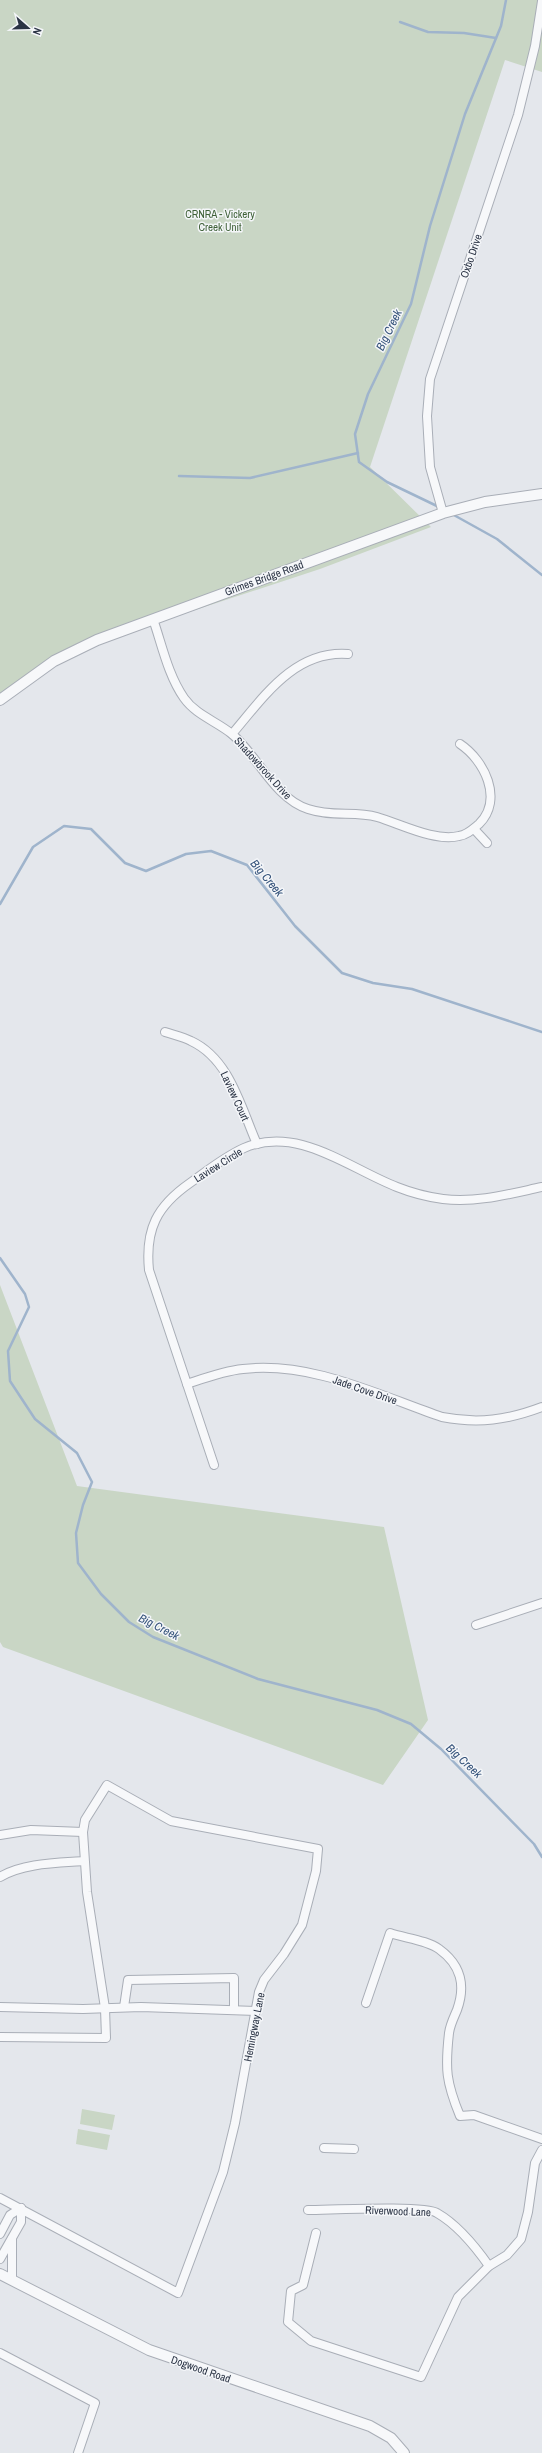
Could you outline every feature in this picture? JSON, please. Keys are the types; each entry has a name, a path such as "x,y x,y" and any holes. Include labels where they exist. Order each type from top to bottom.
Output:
{"street":[{"name":"Oxbo Drive","path":"444,513 430,468 427,416 430,380 518,115 535,46 542,1"},
{"name":"Grimes Bridge Road","path":"0,700 54,661 97,640 444,513 485,502 542,494"},
{"name":"Shadowbrook Drive","path":"153,619 175,682 184,698 199,714 232,734 284,794 307,809 327,814 376,817 442,838 458,836 474,829"},
{"path":"232,734 272,686 290,670 324,655 348,654"},
{"path":"460,744 475,757 486,776 490,788 488,811 474,829 487,843"},
{"name":"Laview Court","path":"165,1032 192,1041 219,1062 227,1075 257,1144"},
{"name":"Laview Circle","path":"214,1465 149,1270 147,1251 151,1230 160,1210 176,1193 231,1155 257,1144 282,1141 306,1145 396,1187 444,1199 491,1198 542,1187"},
{"name":"Jade Cove Drive","path":"187,1384 215,1374 242,1369 293,1369 327,1376 442,1417 460,1421 501,1420 542,1407"},
{"path":"476,1625 542,1603"},
{"name":"Hemingway Lane","path":"0,2037 106,2038 105,2008 84,1861 83,1832 85,1820 107,1786 171,1821 318,1849 316,1870 302,1925 284,1954 264,1980 256,2011 235,2123 223,2172 178,2293 0,2198"},
{"path":"0,1835 31,1830 83,1832"},
{"path":"0,1877 9,1872 53,1863 84,1861"},
{"path":"366,2003 390,1933 438,1948 453,1960 461,1976 463,1990 449,2030 447,2082 460,2116 474,2116 542,2139"},
{"path":"124,2006 128,1980 234,1978 234,2010"},
{"path":"0,2007 105,2008 124,2006 256,2011"},
{"path":"324,2148 354,2149"},
{"path":"316,2233 303,2285 291,2291 288,2322 311,2341 421,2377 458,2297 489,2266 507,2255 521,2239 528,2212 535,2163 542,2150"},
{"path":"0,2233 10,2215 21,2208"},
{"path":"0,2259 21,2222 21,2208"},
{"name":"Riverwood Lane","path":"308,2210 410,2209 436,2212 475,2246 489,2266"},
{"path":"12,2238 12,2280"},
{"name":"Dogwood Road","path":"0,2274 149,2350 370,2426 391,2438 404,2453"},
{"path":"0,2352 95,2403 78,2453"}],"green space":[{"name":"CRNRA - Vickery Creek Unit","path":"0,0 542,0 542,72 505,60 370,467 431,527 320,569 55,656 0,695"},
{"path":"0,1285 77,1486 384,1527 428,1720 383,1785 3,1647 0,1642"},
{"path":"82,2109 115,2115 112,2130 80,2124"},
{"path":"78,2129 110,2135 107,2150 76,2144"}],"waterway":[{"name":"Big Creek","path":"439,507 387,482 359,462 355,434 368,394 411,304 430,226 465,114 501,26 506,0"},
{"path":"400,22 428,32 464,33 496,38"},
{"path":"179,476 250,478 358,453"},
{"name":"Big Creek","path":"452,514 497,539 542,575"},
{"name":"Big Creek","path":"0,904 33,847 64,826 91,829 125,863 146,871 186,854 211,851 247,865 295,926 342,973 373,983 412,989 542,1032"},
{"name":"Big Creek","path":"0,1258 25,1294 29,1307 8,1351 10,1381 35,1419 77,1453 92,1482 83,1505 76,1533 78,1563 101,1594 129,1622 153,1637 258,1679 377,1710 411,1724 441,1749 534,1844 542,1857"}]}
